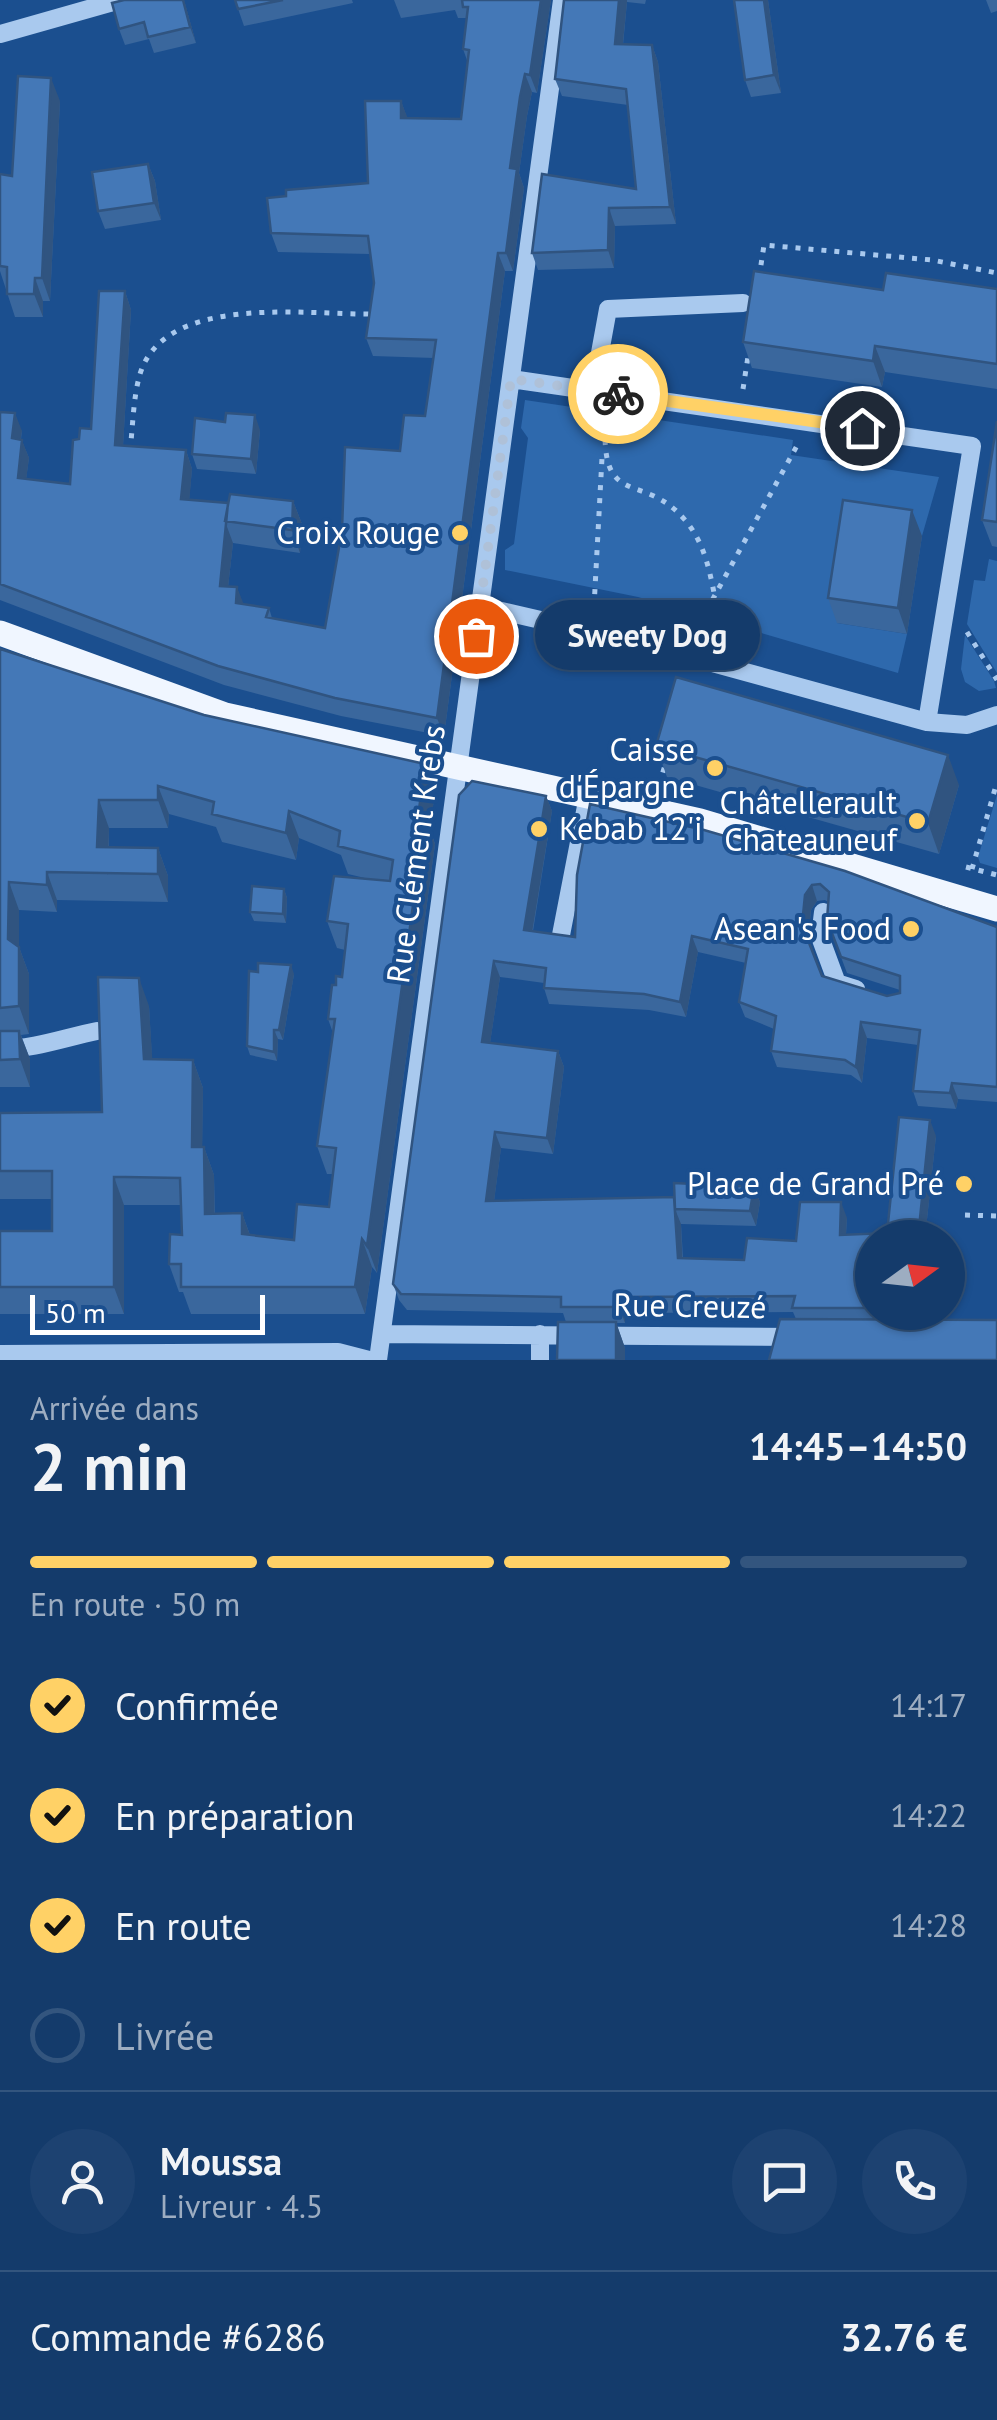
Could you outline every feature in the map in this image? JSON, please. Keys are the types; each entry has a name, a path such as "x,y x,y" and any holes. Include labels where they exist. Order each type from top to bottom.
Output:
{"main road":[{"path":"0,633 225,714 654,810 836,870 997,909"}],"street":[{"path":"0,34 120,0"},
{"name":"Rue Clément Krebs","path":"378,1360 562,0"},
{"path":"600,392 608,310 743,303"},
{"path":"511,379 972,446 927,722"},
{"path":"480,606 696,658 927,722 967,724 997,715"},
{"path":"561,936 588,796"},
{"path":"823,912 820,937 836,984 881,996"},
{"path":"0,1048 38,1049 55,1039 97,1031"},
{"name":"Rue Creuzé","path":"382,1334 826,1336"},
{"path":"540,1334 540,1360"},
{"path":"0,1354 212,1356 338,1352 369,1360"}],"path":[{"path":"743,303 756,303 764,246 932,260 997,273"},
{"path":"128,466 140,373 150,353 181,327 218,316 388,314"},
{"path":"739,411 750,339"},
{"path":"588,632 598,586 603,450 600,392"},
{"path":"696,658 703,616 798,448 802,420"},
{"path":"603,450 615,478 684,518 700,541 715,596"},
{"path":"946,599 997,680"},
{"path":"654,810 671,746"},
{"path":"972,869 997,782"},
{"path":"965,1216 997,1216"}],"shaded area":[{"path":"525,400 793,440 791,455 939,477 922,536 853,526 837,623 907,634 898,673 638,597 505,570 505,550 514,544 528,438 521,428"},
{"path":"989,559 997,561 997,673 967,624 974,580 985,581"},
{"path":"965,635 996,688 979,691 965,682 961,669"},
{"path":"997,795 997,868 980,863 978,857"}],"building":[{"path":"183,0 190,27 148,37 144,22 119,29 112,3"},
{"path":"235,0 283,0 238,9"},
{"path":"462,0 541,0 530,75 525,74 520,97 510,168 517,169 506,253 498,253 437,718 335,698 218,666 0,584 0,412 15,413 12,438 22,440 18,478 70,484 73,440 79,439 80,428 91,429 99,291 125,291 115,445 186,450 181,499 228,503 220,586 237,587 236,603 269,608 266,617 325,628 342,530 345,447 400,451 404,415 425,416 436,340 366,338 374,283 368,236 271,233 267,198 286,196 286,190 368,183 365,101 401,101 401,118 461,119 469,50 463,49 468,7 463,7"},
{"path":"564,0 619,0 615,44 652,45 670,207 609,208 608,250 532,253 542,174 636,189 626,89 555,79"},
{"path":"734,0 764,0 774,75 745,80"},
{"path":"18,76 51,78 42,278 35,278 34,294 7,294 7,267 0,266 0,174 12,176"},
{"path":"148,164 154,203 98,211 92,172"},
{"path":"754,271 883,290 886,273 997,289 997,364 875,346 873,361 743,342"},
{"path":"226,413 255,415 251,459 192,454 195,418 225,422"},
{"path":"997,421 997,522 982,520"},
{"path":"230,494 293,501 292,530 225,521"},
{"path":"843,500 912,510 898,608 828,598"},
{"path":"0,649 204,715 425,764 417,825 425,816 367,1246 362,1239 355,1287 181,1287 181,1264 169,1264 170,1234 182,1235 180,1178 114,1177 114,1287 0,1287 0,1231 52,1231 52,1171 0,1171 0,1113 102,1112 98,977 139,978 144,1059 193,1060 192,1147 204,1147 205,1214 242,1213 242,1234 294,1240 297,1204 329,1207 336,1148 317,1146 335,1019 328,1019 332,985 336,985 336,976 342,977 348,924 327,921 334,876 390,881 393,860 338,846 340,831 289,811 286,833 212,814 214,802 158,786 158,800 99,800 97,847 158,848 158,874 47,872 47,885 9,882 8,939 19,947 19,1006 0,1008"},
{"path":"676,677 948,755 928,823 656,746"},
{"path":"472,781 546,796 524,930 575,937 577,875 590,804 704,830 845,871 997,927 997,1087 952,1083 950,1093 913,1091 920,1030 861,1022 856,1067 845,1060 771,1051 776,1016 739,1002 748,949 692,936 680,1002 644,994 544,988 546,968 494,961 482,1042 558,1051 547,1138 495,1132 486,1201 674,1197 678,1258 744,1260 747,1238 796,1241 800,1202 841,1202 840,1235 855,1234 855,1308 792,1308 795,1296 619,1297 619,1307 561,1307 561,1297 401,1294 393,1284 459,795","holes":["820,884 829,892 827,920 841,957 900,976 900,993 887,996 822,976 802,925 805,895 812,885"]},
{"path":"252,886 284,889 283,914 250,912"},
{"path":"258,963 291,965 279,1030 274,1030 274,1052 247,1046 249,971 258,972"},
{"path":"0,1031 19,1031 20,1059 0,1060"},
{"path":"899,1117 930,1120 920,1220 888,1220"},
{"path":"674,1183 754,1187 750,1211 675,1209"},
{"path":"780,1319 855,1319 855,1330 965,1330 965,1320 997,1320 997,1360 769,1360"},
{"path":"558,1322 616,1322 616,1360 557,1360"}],"way so far":[{"path":"476,636 511,379 618,394"}],"place":[{"name":"Croix Rouge","path":"460,533"},
{"name":"Sweety Dog","path":"476,636"},
{"name":"Caisse d'Épargne","path":"715,768"},
{"name":"Châtellerault Chateauneuf","path":"917,821"},
{"name":"Kebab 12'i","path":"539,829"},
{"name":"Asean's Food","path":"911,929"},
{"name":"Place de Grand Pré","path":"964,1184"}],"route":[{"path":"618,394 862,428"}]}
